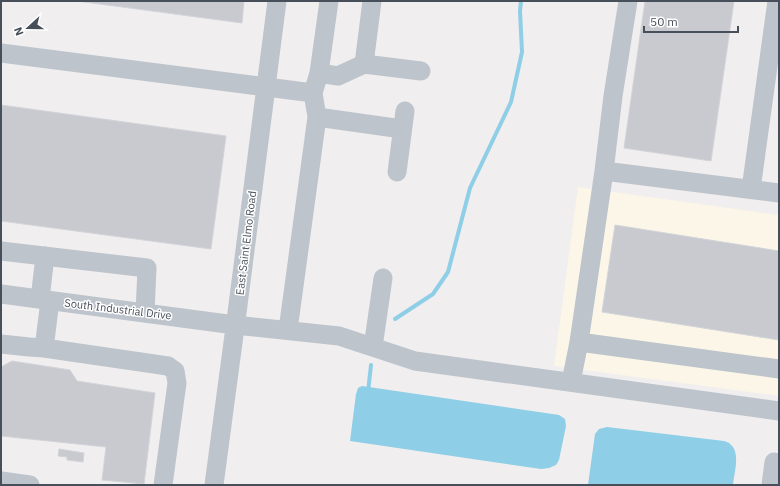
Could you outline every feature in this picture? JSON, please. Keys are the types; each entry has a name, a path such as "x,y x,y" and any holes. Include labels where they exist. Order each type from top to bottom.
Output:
{"street":[{"name":"East Saint Elmo Road","path":"214,485 277,1"},
{"path":"288,330 317,117 313,93 319,73 329,1"},
{"path":"364,64 372,1"},
{"path":"571,382 579,342 604,171 613,96 628,1"},
{"path":"751,189 777,1"},
{"path":"1,53 313,93"},
{"path":"319,73 338,76 364,64 421,71"},
{"path":"317,117 404,120 397,172"},
{"path":"604,171 779,193"},
{"path":"1,251 147,268 145,313"},
{"path":"44,348 45,256"},
{"path":"373,347 383,278"},
{"name":"South Industrial Drive","path":"1,294 235,325 339,336 415,361 779,411"},
{"path":"579,342 779,369"},
{"path":"1,344 44,348 168,366 175,371 177,383 163,485"},
{"path":"771,485 774,462"},
{"path":"1,481 30,485"}],"shaded area":[{"path":"578,187 779,215 779,396 554,366"}],"water":[{"path":"362,386 559,415 565,419 566,426 559,460 556,465 541,469 350,441 356,394 358,388"},
{"path":"607,427 728,442 733,448 736,457 733,485 588,485 595,434 599,429"}],"building":[{"path":"77,1 244,1 242,23"},
{"path":"645,1 734,1 711,161 624,148"},
{"path":"1,105 226,136 211,249 1,221"},
{"path":"615,225 779,251 779,340 602,312"},
{"path":"12,361 70,370 77,381 155,393 144,484 102,480 106,447 1,436 1,367"},
{"path":"59,449 84,453 83,462 67,460 67,457 58,456"}],"waterway":[{"path":"395,319 433,294 448,272 470,188 511,102 522,52 521,1"},
{"path":"368,392 371,365"}]}
